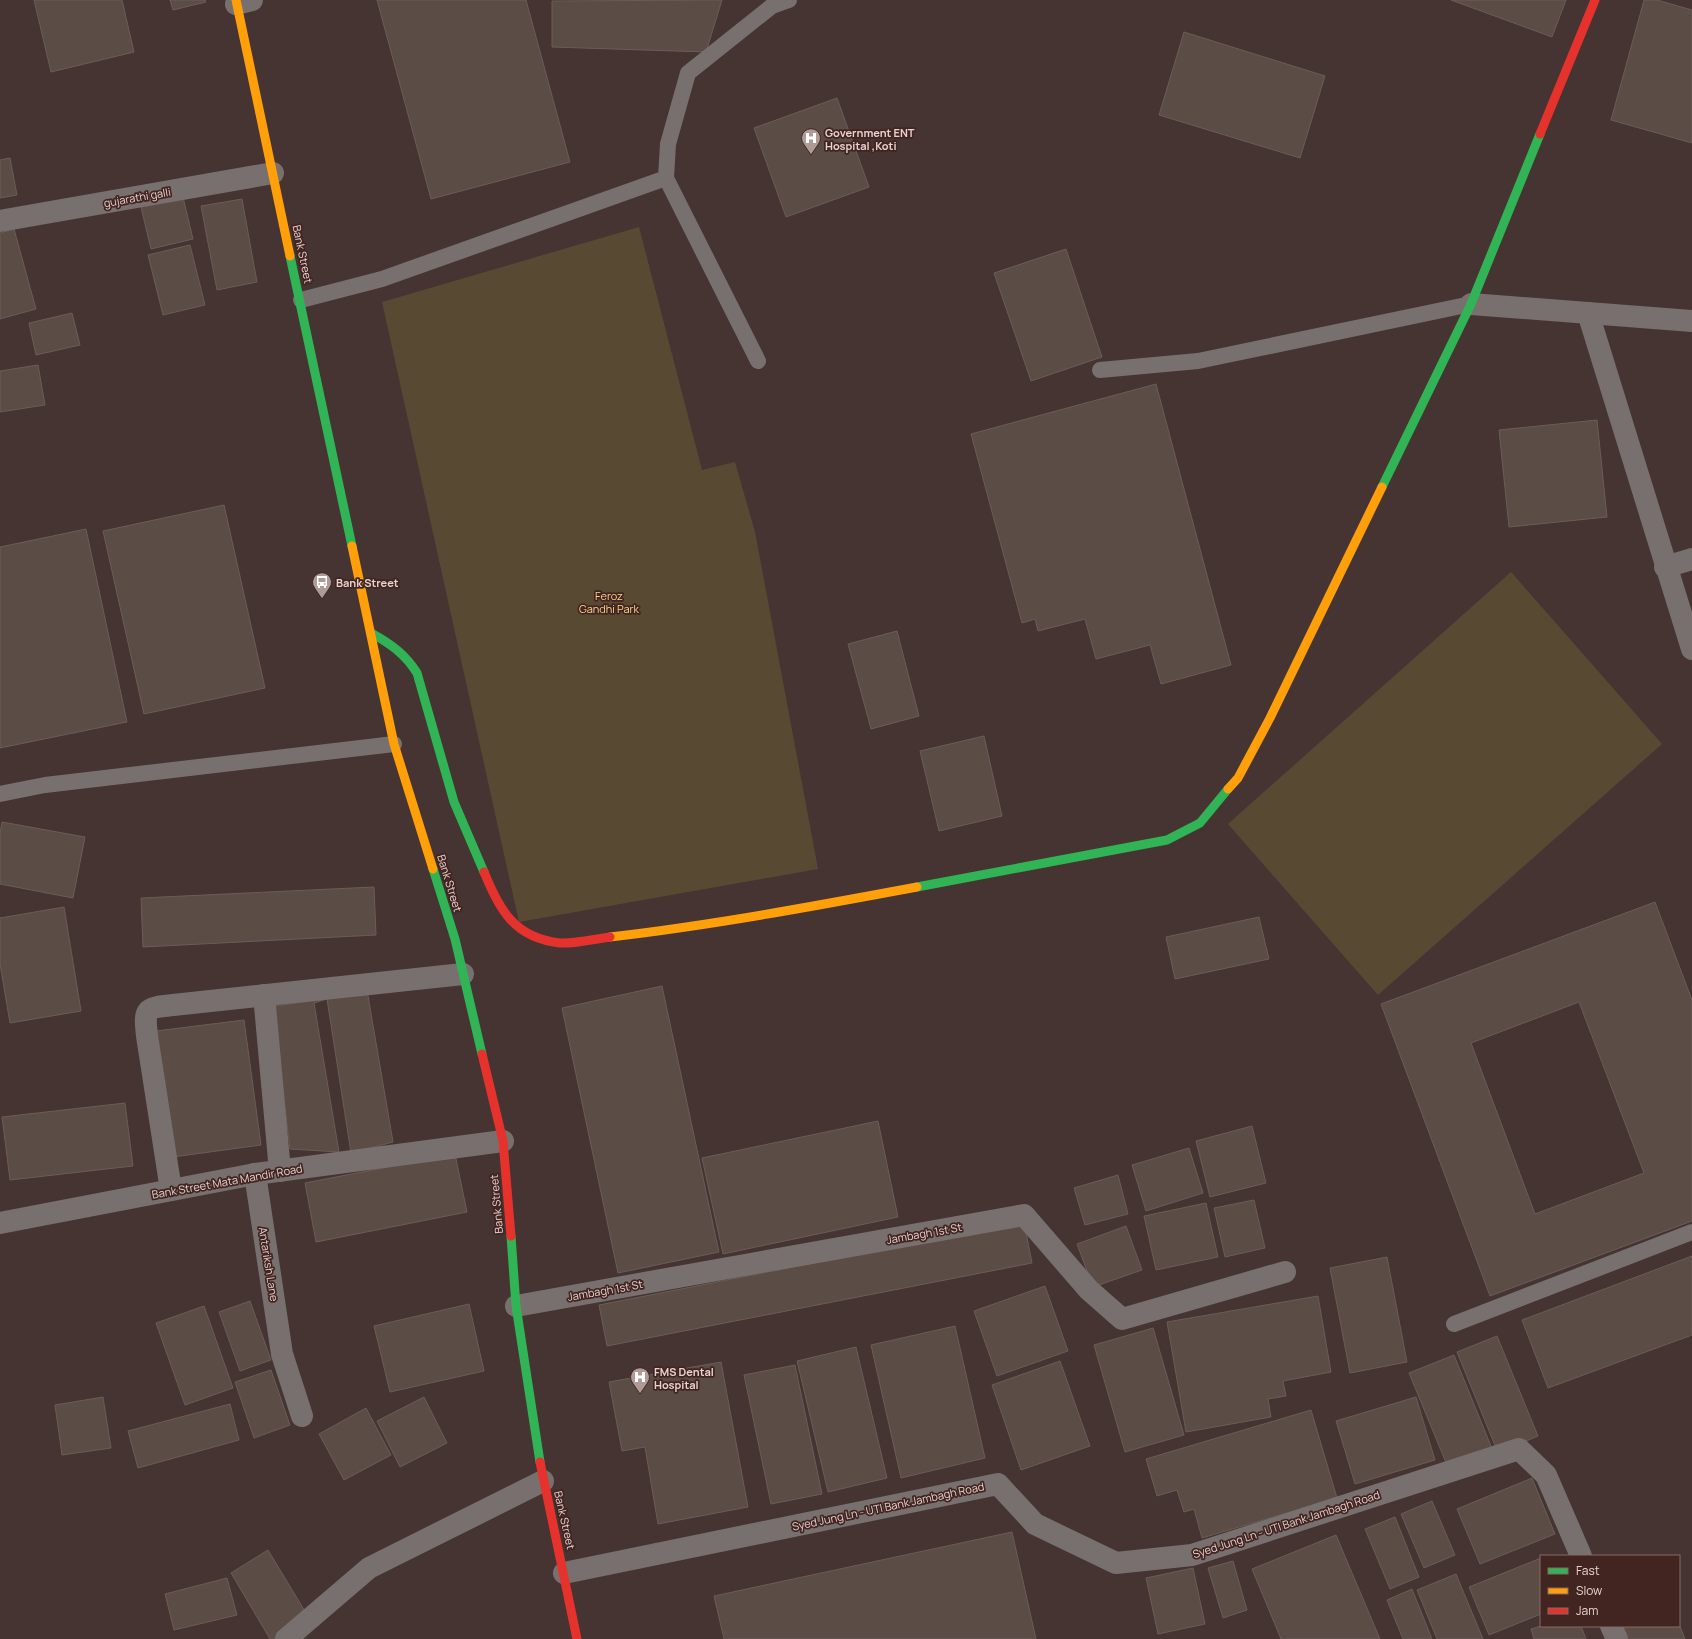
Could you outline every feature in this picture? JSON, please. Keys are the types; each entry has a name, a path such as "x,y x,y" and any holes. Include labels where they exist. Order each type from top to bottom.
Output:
{"street":[{"path":"371,633 396,646 411,661 417,673 454,802 493,894 507,918 520,928 537,937 561,943 662,931 803,908 1167,840 1200,823 1238,778 1270,718 1471,304 1595,0"},
{"name":"Bank Street","path":"242,1 273,173 394,744 455,939 503,1141 516,1306 544,1480 577,1639"},
{"name":"gujarathi galli","path":"0,221 273,173"},
{"path":"1471,304 1692,321"},
{"path":"1588,313 1692,649"},
{"path":"1666,567 1692,558"},
{"path":"172,1190 145,1017 148,1011 155,1007 463,974"},
{"path":"264,995 280,1171"},
{"name":"Bank Street Mata Mandir Road","path":"0,1222 255,1174 503,1141"},
{"name":"Antariksh Lane","path":"255,1174 282,1354 302,1416"},
{"name":"Jambagh 1st St","path":"516,1306 1024,1215 1089,1290 1122,1319 1285,1272"},
{"name":"Syed Jung Ln - UTI Bank Jambagh Road","path":"564,1573 998,1484 1035,1524 1116,1563 1192,1555 1519,1449 1546,1475 1581,1555"},
{"path":"286,1639 369,1568 544,1480"},
{"path":"1611,1627 1617,1639"}],"lane":[{"path":"758,361 666,178 668,144 688,72 772,6 789,0"},
{"path":"301,300 382,279 666,178"},
{"path":"1100,370 1198,361 1471,304"},
{"path":"0,794 45,785 394,744"},
{"path":"1454,1324 1692,1232"}],"green space":[{"name":"Feroz Gandhi Park","path":"639,227 702,470 735,462 755,532 818,869 519,922 382,302"},
{"path":"1511,572 1662,744 1378,995 1228,824"}],"building":[{"path":"34,0 122,0 134,52 51,72"},
{"path":"170,0 205,0 206,2 173,10"},
{"path":"377,0 526,0 570,162 431,199"},
{"path":"722,0 706,52 552,47 552,1"},
{"path":"1451,0 1566,0 1552,37"},
{"path":"1644,0 1657,0 1692,10 1692,143 1611,120"},
{"path":"1184,32 1325,76 1300,158 1159,115"},
{"path":"837,98 869,187 786,217 754,128"},
{"path":"10,158 17,195 0,198 0,160"},
{"path":"182,193 193,239 151,249 140,203"},
{"path":"242,199 257,282 217,290 201,206"},
{"path":"14,229 36,309 0,319 0,233"},
{"path":"190,245 205,305 163,315 148,255"},
{"path":"1066,249 1102,357 1031,381 994,273"},
{"path":"72,313 80,345 36,355 29,323"},
{"path":"38,365 45,405 0,412 0,371"},
{"path":"1156,384 1231,665 1161,684 1150,645 1096,659 1085,619 1038,631 1035,619 1022,623 971,434"},
{"path":"1597,420 1607,517 1509,527 1499,430"},
{"path":"224,505 265,688 144,714 103,531"},
{"path":"86,529 127,722 0,748 0,547"},
{"path":"897,631 919,716 871,729 848,644"},
{"path":"984,736 1002,816 939,831 920,751"},
{"path":"2,822 85,837 73,898 0,884 0,833"},
{"path":"374,887 376,935 143,947 141,898"},
{"path":"1655,902 1692,1000 1692,1221 1490,1296 1381,1004","holes":["1579,1002 1644,1173 1535,1214 1471,1043"]},
{"path":"64,907 81,1011 10,1023 0,964 0,918"},
{"path":"1259,917 1269,959 1175,979 1166,937"},
{"path":"662,986 719,1252 618,1273 562,1008"},
{"path":"367,990 393,1142 351,1153 327,999"},
{"path":"327,999 314,1003 339,1152 290,1149 273,1006"},
{"path":"244,1020 261,1145 173,1157 156,1031"},
{"path":"125,1103 133,1166 10,1180 2,1117"},
{"path":"878,1121 898,1217 723,1254 702,1158"},
{"path":"1252,1126 1266,1183 1210,1197 1196,1141"},
{"path":"1189,1148 1203,1193 1146,1211 1132,1165"},
{"path":"455,1154 467,1212 316,1242 305,1183"},
{"path":"1118,1175 1128,1214 1085,1225 1074,1188"},
{"path":"1254,1200 1265,1248 1225,1257 1214,1208"},
{"path":"1206,1203 1218,1257 1156,1270 1144,1216"},
{"path":"1024,1222 1032,1263 607,1346 599,1305"},
{"path":"1126,1226 1142,1270 1093,1287 1077,1244"},
{"path":"1692,1256 1692,1335 1548,1388 1522,1320"},
{"path":"1387,1257 1407,1362 1350,1373 1330,1268"},
{"path":"1045,1286 1068,1351 997,1376 974,1311"},
{"path":"1318,1296 1331,1372 1283,1381 1286,1396 1268,1399 1271,1417 1186,1432 1167,1322"},
{"path":"250,1301 271,1360 240,1371 219,1312"},
{"path":"469,1304 484,1371 390,1392 374,1326"},
{"path":"204,1306 233,1388 185,1405 156,1323"},
{"path":"955,1326 985,1458 901,1478 871,1345"},
{"path":"1153,1328 1184,1435 1125,1452 1094,1345"},
{"path":"1497,1336 1538,1436 1498,1453 1457,1352"},
{"path":"856,1347 887,1478 828,1492 797,1361"},
{"path":"1454,1355 1493,1451 1449,1470 1409,1373"},
{"path":"1060,1361 1090,1446 1021,1470 992,1385"},
{"path":"721,1362 748,1507 658,1524 645,1447 622,1451 609,1382"},
{"path":"795,1365 822,1494 771,1504 744,1375"},
{"path":"271,1370 290,1425 254,1438 235,1382"},
{"path":"103,1397 111,1448 62,1455 55,1405"},
{"path":"424,1397 447,1443 400,1467 377,1421"},
{"path":"1416,1397 1435,1460 1355,1484 1336,1421"},
{"path":"230,1404 239,1440 138,1468 128,1431"},
{"path":"366,1408 391,1455 344,1480 319,1434"},
{"path":"1311,1410 1337,1498 1202,1538 1194,1509 1184,1512 1177,1490 1157,1496 1146,1459"},
{"path":"1532,1478 1555,1534 1480,1564 1457,1509"},
{"path":"1432,1501 1455,1555 1424,1568 1401,1514"},
{"path":"1395,1517 1419,1577 1390,1589 1365,1529"},
{"path":"1012,1532 1036,1639 724,1639 714,1596"},
{"path":"1336,1535 1380,1639 1281,1639 1252,1569"},
{"path":"268,1550 309,1618 275,1639 270,1639 231,1573"},
{"path":"1540,1558 1540,1614 1489,1635 1469,1587"},
{"path":"1233,1561 1247,1610 1223,1618 1208,1568"},
{"path":"1193,1568 1205,1624 1158,1634 1146,1578"},
{"path":"1456,1574 1483,1639 1437,1639 1417,1590"},
{"path":"227,1578 237,1615 174,1630 165,1594"},
{"path":"1412,1589 1432,1639 1403,1639 1387,1600"},
{"path":"1540,1626 1581,1627 1586,1639 1534,1639 1531,1629"},
{"path":"1680,1626 1685,1639 1621,1639 1616,1627"}],"traffic: fast":[{"path":"1382,487 1471,304 1540,134"},
{"path":"290,256 352,546"},
{"path":"371,633 397,650 408,660 417,673 454,802 484,872"},
{"path":"917,887 1167,840 1200,823 1228,789"},
{"path":"433,869 455,939 482,1054"},
{"path":"511,1236 516,1306 540,1462"}],"traffic: slow":[{"path":"236,0 290,256"},
{"path":"1228,789 1238,778 1270,718 1382,487"},
{"path":"352,546 394,744 433,869"},
{"path":"610,937 726,921 917,887"}],"traffic: jam":[{"path":"1540,134 1595,0"},
{"path":"484,872 503,910 511,920 531,935 544,940 560,943 579,942 610,937"},
{"path":"482,1054 503,1141 511,1236"},
{"path":"540,1462 577,1639"}],"place":[{"name":"Government ENT Hospital ,Koti","path":"811,155"},
{"name":"Bank Street","path":"322,599"},
{"name":"FMS Dental Hospital","path":"640,1394"}]}
